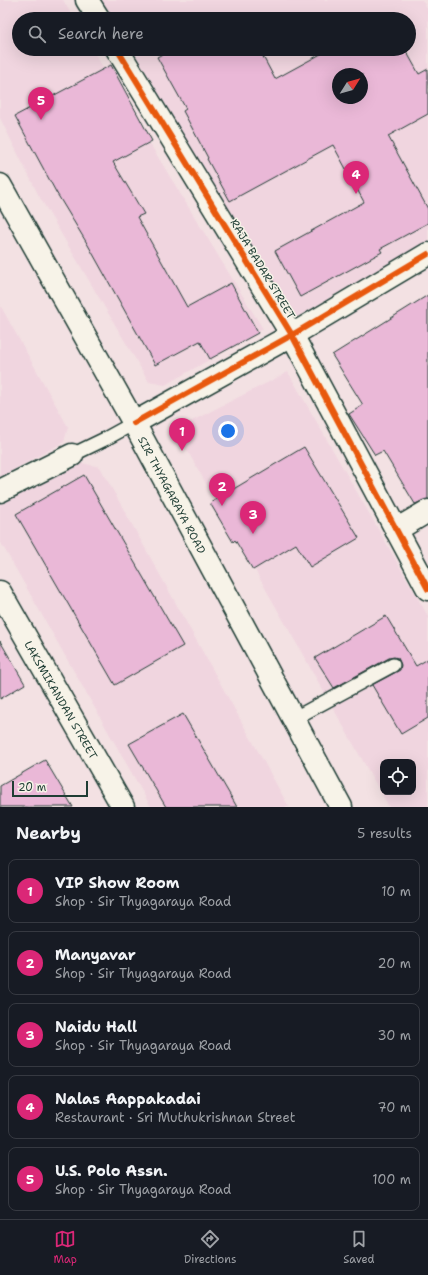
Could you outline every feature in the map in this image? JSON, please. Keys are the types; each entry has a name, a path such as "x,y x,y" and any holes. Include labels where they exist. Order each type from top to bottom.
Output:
{"street":[{"path":"87,0 95,12"},
{"name":"RAJA BADAR STREET","path":"121,56 292,335 428,589"},
{"name":"SIR THYAGARAYA ROAD","path":"0,185 134,423 341,807"},
{"path":"134,423 292,335 428,254"},
{"path":"0,491 72,455"},
{"path":"396,530 428,511"},
{"name":"LAKSMIKANDAN STREET","path":"0,592 123,807"}],"lane":[{"path":"72,455 134,423"},
{"path":"293,719 393,665"}],"shaded area":[{"path":"0,0 63,0 70,12 12,12 12,56 96,56 263,329 165,385 149,382 39,196 0,118"},
{"path":"102,0 422,0 428,10 428,240 295,318 136,56 416,56 416,12 109,12"},
{"path":"0,305 68,427 64,442 0,477"},
{"path":"288,372 428,616 428,807 389,807 382,795 416,795 416,759 380,759 380,791 178,434 186,424"},
{"path":"82,463 100,467 289,807 151,807 0,541 0,505"}],"building":[{"path":"159,56 263,56 275,79 317,56 409,56 419,74 428,69 428,114 388,136 428,209 428,223 380,249 382,252 300,297 275,251 364,202 333,145 230,201 183,111 186,109 157,57"},
{"path":"111,65 152,141 113,162 144,214 137,217 187,307 231,283 258,333 210,359 200,341 155,365 88,245 56,192 15,116"},
{"path":"428,295 428,499 415,504 383,451 375,455 349,414 363,405 332,355"},
{"path":"304,447 359,538 310,567 296,544 253,570 235,540 233,542 210,503"},
{"path":"84,475 183,646 115,685 16,514"},
{"path":"386,616 416,666 428,659 428,718 401,734 372,685 400,670 401,665 398,658 389,658 334,688 315,658"},
{"path":"0,641 25,684 0,699"},
{"path":"183,714 237,807 166,807 129,744"},
{"path":"45,760 73,807 0,807 0,786"}],"cycle path":[{"path":"121,56 292,335 428,589"},
{"path":"134,423 292,335 428,254"}],"place":[{"name":"U.S. Polo Assn.","path":"41,120"},
{"name":"Nalas Aappakadai","path":"356,194"},
{"name":"VIP Show Room","path":"182,451"},
{"name":"Manyavar","path":"222,506"},
{"name":"Naidu Hall","path":"253,534"}]}
